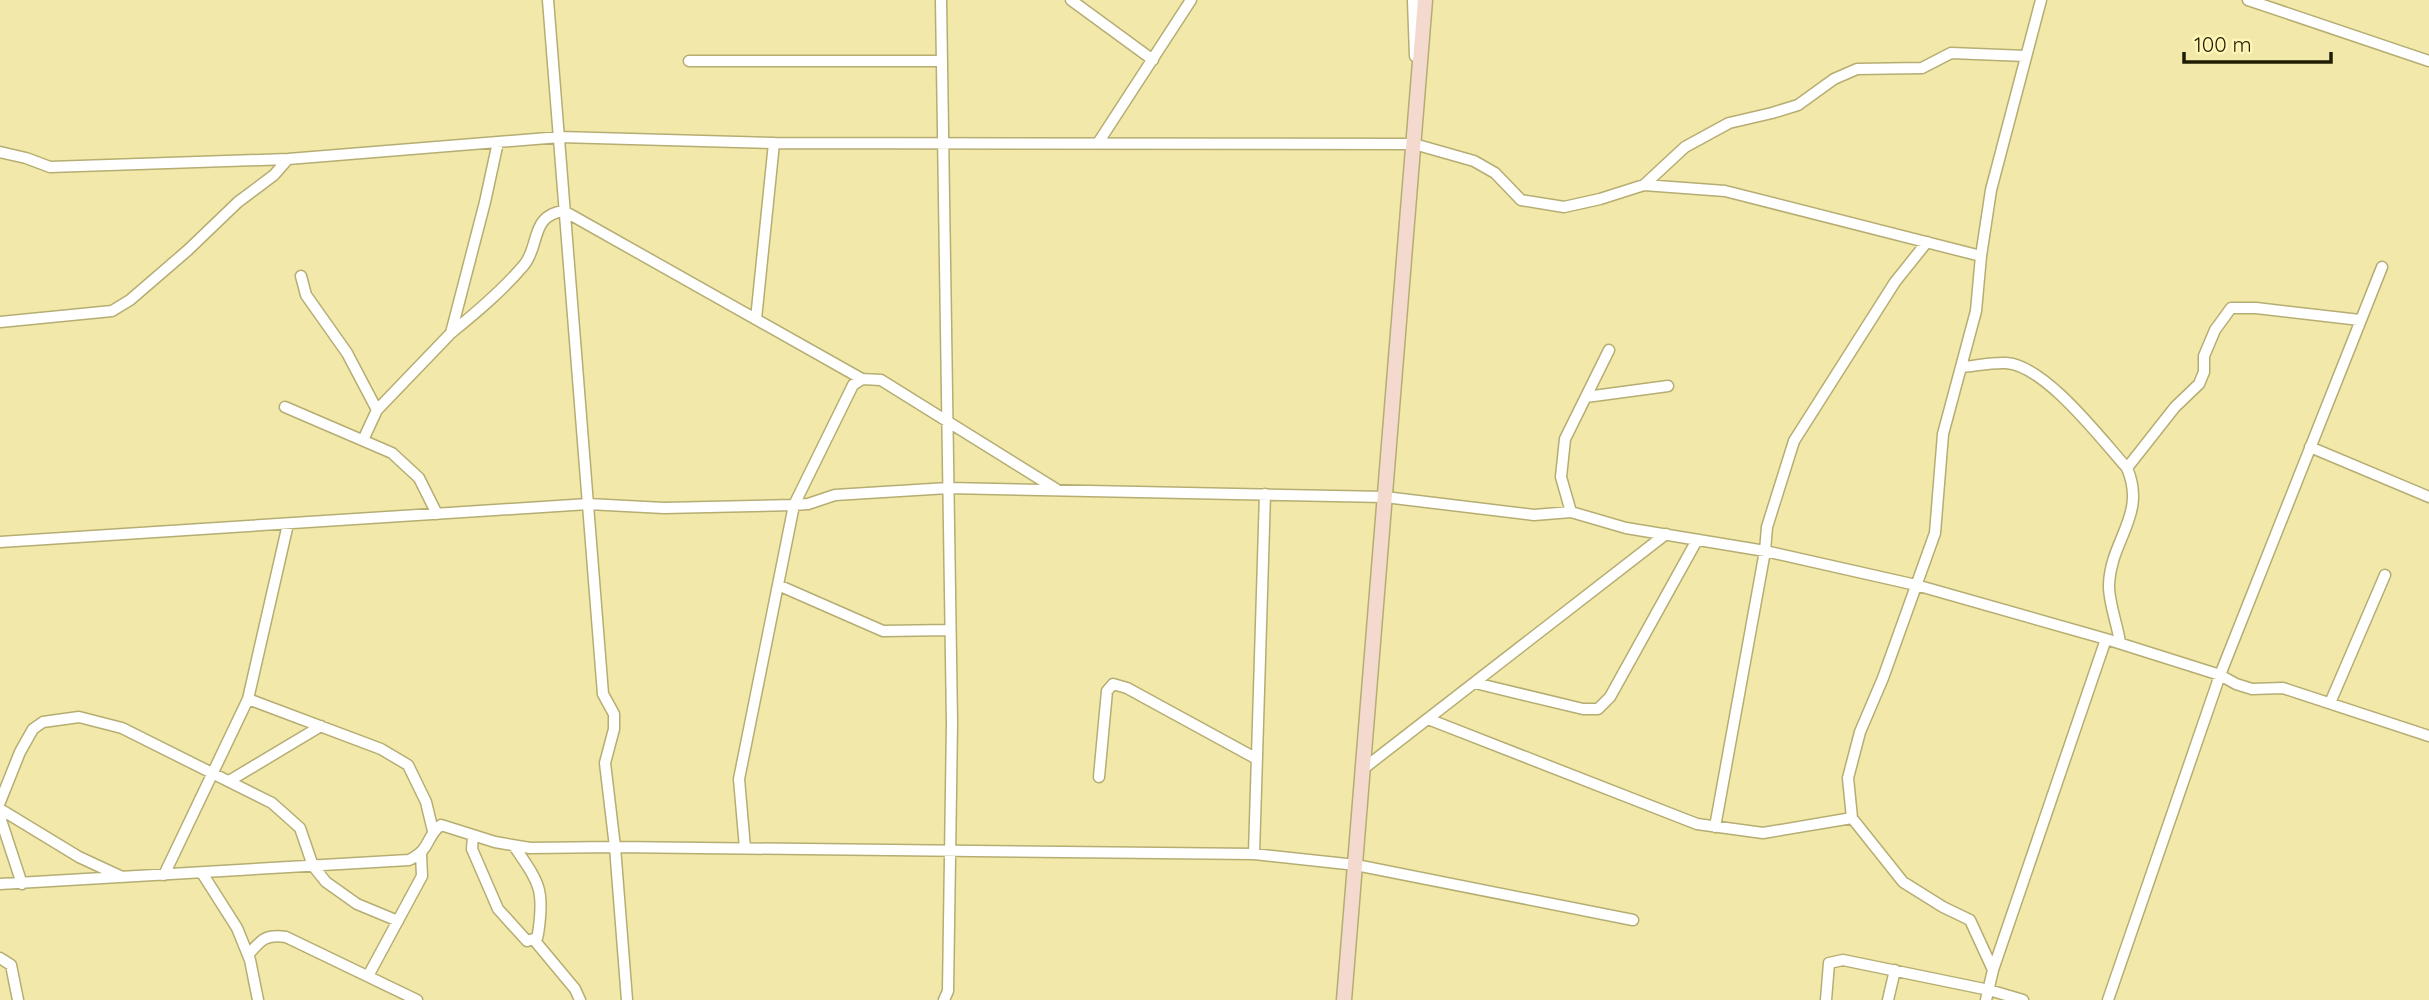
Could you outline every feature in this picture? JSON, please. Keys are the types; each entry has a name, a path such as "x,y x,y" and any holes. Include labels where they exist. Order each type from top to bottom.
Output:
{"street":[{"path":"548,0 603,694 614,714 614,729 605,763 615,847 627,1000"},
{"path":"941,0 950,631 948,991 944,1000"},
{"path":"1071,0 1153,60"},
{"path":"1098,143 1191,0"},
{"path":"1413,0 1417,100"},
{"path":"1344,1000 1425,0"},
{"path":"1993,970 1970,920 1903,882 1852,818 1848,778 1860,732 1883,678 1935,533 1944,434 1976,311 1991,190 2041,0"},
{"path":"2248,0 2429,61"},
{"path":"1643,185 1685,146 1729,123 1798,104 1835,79 1857,69 1922,68 1951,53 2026,56"},
{"path":"689,61 942,61"},
{"path":"0,152 50,167 288,159 560,137 774,142 1414,144 1474,161 1495,173 1521,200 1564,207 1643,185 1725,191 1981,256"},
{"path":"451,333 498,142"},
{"path":"755,319 774,142"},
{"path":"0,322 112,311 130,300 169,267 238,202 274,175 288,159"},
{"path":"363,440 377,410 451,333 491,300 527,262 537,231 546,217 564,211 862,379 881,380 1058,490"},
{"path":"1714,827 1768,527 1794,441 1895,282 1927,242"},
{"path":"2108,1000 2220,675 2382,267"},
{"path":"301,276 306,295 347,353 377,410"},
{"path":"2127,468 2175,407 2199,384 2204,372 2204,356 2215,330 2231,309 2256,308 2360,320"},
{"path":"1572,512 1561,477 1565,439 1609,350"},
{"path":"1963,367 2007,363 2029,369 2051,386 2127,468 2134,485 2133,510 2111,565 2108,587 2120,643"},
{"path":"745,848 739,779 794,505 853,385 862,379"},
{"path":"1586,397 1668,386"},
{"path":"285,407 392,453 419,478 438,514"},
{"path":"2310,447 2429,497"},
{"path":"0,542 588,504 664,508 794,505 808,504 835,495 948,488 1385,497 1534,515 1572,512 1626,528 1765,551 1916,585 2120,643 2220,675 2235,684 2252,689 2283,688 2429,736"},
{"path":"1254,853 1265,494"},
{"path":"164,875 248,699 288,524"},
{"path":"1363,769 1666,534"},
{"path":"1475,683 1583,709 1598,709 1610,697 1697,540"},
{"path":"2330,703 2385,575"},
{"path":"778,585 883,631 950,631"},
{"path":"1988,995 1993,970 2106,639"},
{"path":"1099,777 1107,691 1113,684 1127,688 1257,759"},
{"path":"0,884 409,860 421,854 429,844 433,831 426,802 408,765 381,749 248,699"},
{"path":"0,802 20,752 33,729 43,722 79,718 122,728 272,803 300,828 313,866 326,882 357,904 398,921"},
{"path":"1428,719 1697,824 1763,833 1852,818"},
{"path":"229,781 321,726"},
{"path":"0,809 79,857 122,878"},
{"path":"0,817 22,884"},
{"path":"433,831 441,825 459,829 472,836 530,848 1254,853 1356,865 1633,920"},
{"path":"472,836 472,849 498,909 527,941 535,941"},
{"path":"514,846 536,878 542,896 535,941"},
{"path":"368,976 422,876 421,854"},
{"path":"202,873 237,928 248,955 258,1000"},
{"path":"248,955 260,941 272,935 286,937 417,1000"},
{"path":"535,941 575,989 580,1000"},
{"path":"0,958 11,965 18,1000"},
{"path":"1826,1000 1829,963 1843,960 1895,970 1988,995 2023,1000"},
{"path":"1888,1000 1895,970"}]}
